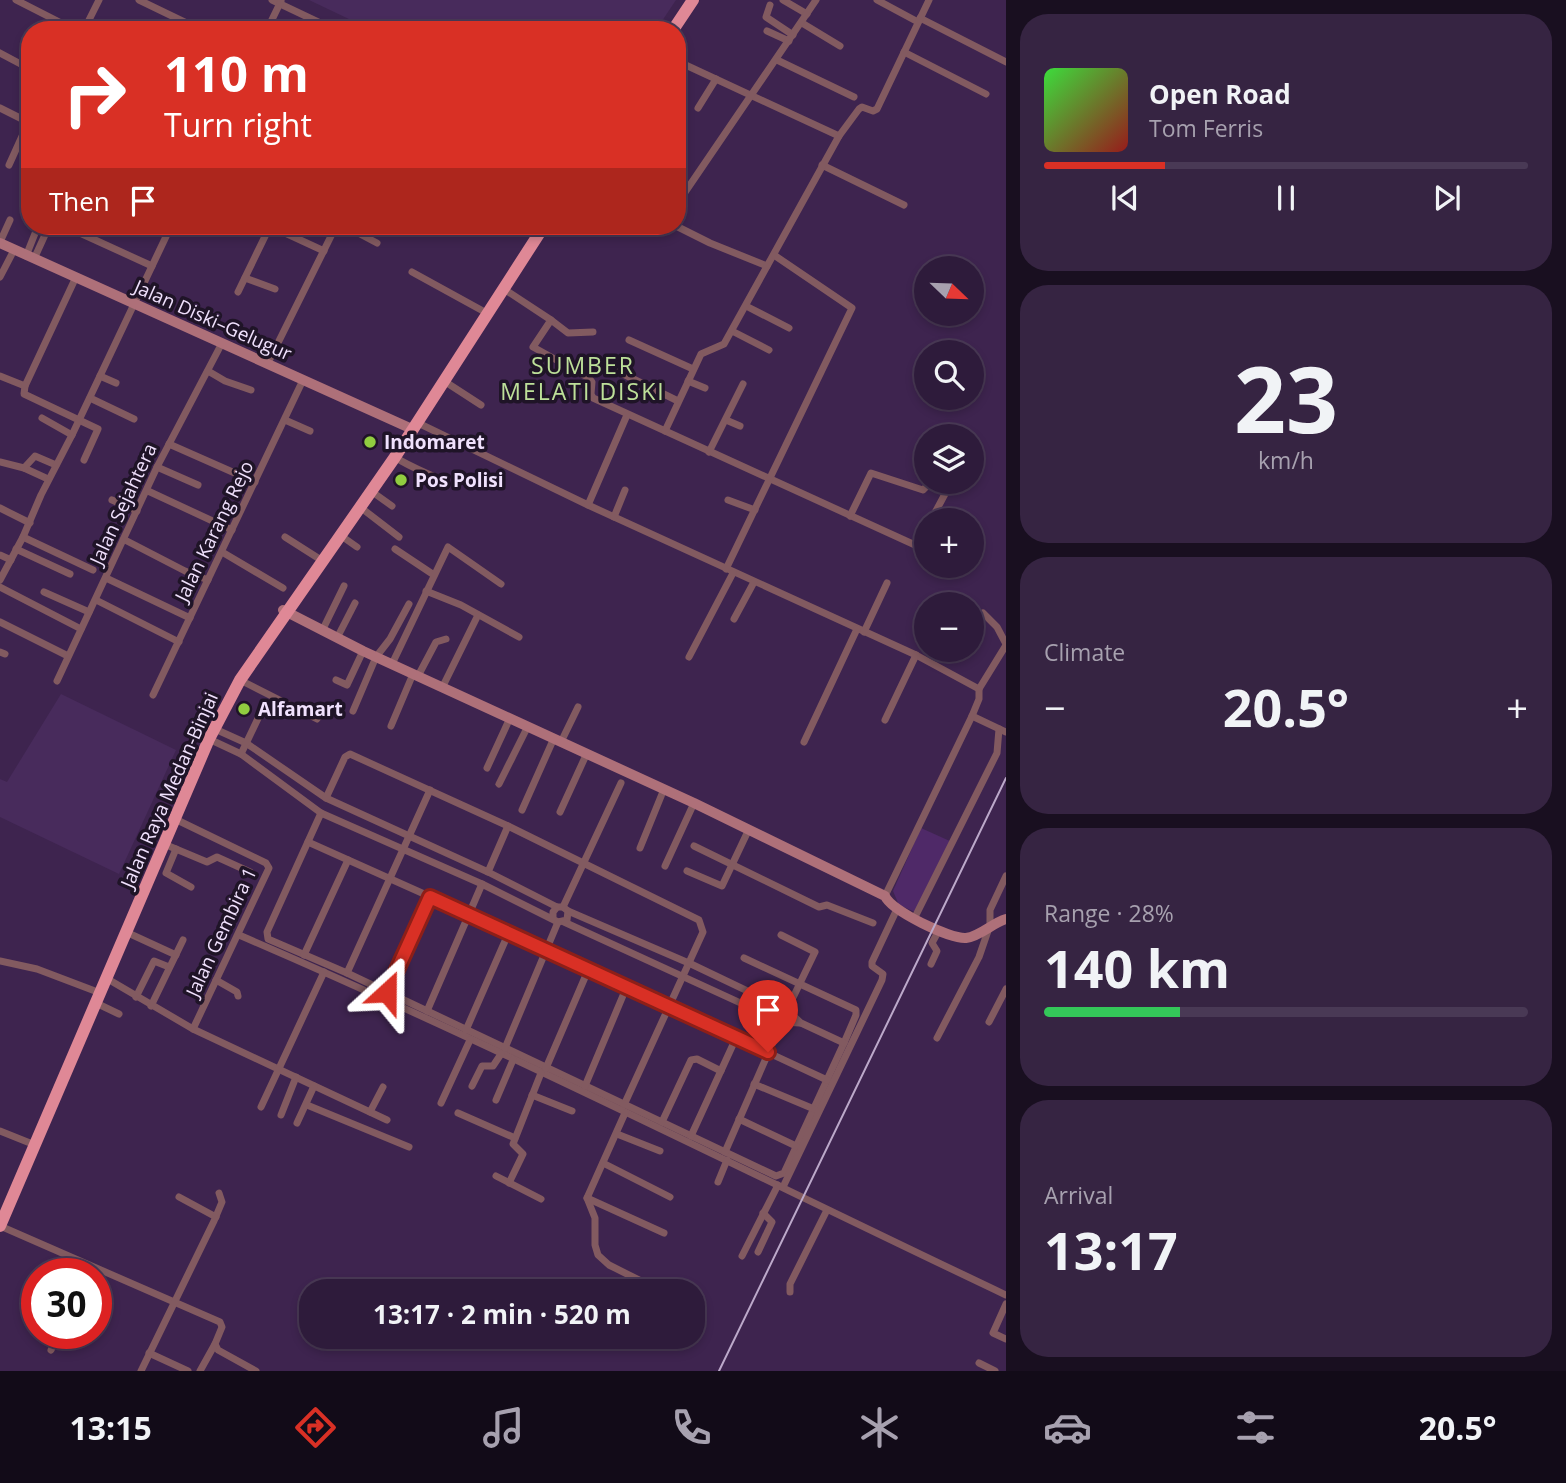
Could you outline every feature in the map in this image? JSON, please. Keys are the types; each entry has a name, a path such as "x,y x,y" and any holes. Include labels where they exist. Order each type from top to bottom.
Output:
{"highway":[{"path":"673,21 686,0"},
{"path":"679,21 693,0"},
{"name":"Jalan Raya Medan-Binjai","path":"0,1226 204,737 236,678 396,457 412,425 532,235"},
{"name":"Jalan Raya Medan-Binjai","path":"0,1212 95,997 170,847 175,819 212,734 240,680 318,558 444,381 538,235"}],"main road":[{"name":"Jalan Diski–Gelugur","path":"0,243 303,380 412,425"},
{"path":"284,611 363,651 749,829 885,896 888,903 897,909 939,930 962,938 973,936 1006,919"}],"street":[{"path":"16,0 57,21"},
{"path":"88,21 99,0"},
{"path":"139,0 182,21"},
{"path":"783,0 807,14"},
{"path":"686,191 816,0"},
{"path":"877,0 1006,62"},
{"path":"665,431 702,353 722,346 732,331 839,136 859,109 877,109 929,0"},
{"path":"270,21 278,1 317,21"},
{"path":"771,5 766,17 791,38"},
{"path":"802,23 840,46"},
{"path":"767,31 791,38"},
{"path":"904,52 986,94"},
{"path":"0,53 21,64"},
{"path":"777,60 854,97"},
{"path":"686,65 839,136"},
{"path":"698,108 716,79"},
{"path":"0,108 21,119"},
{"path":"9,165 21,140"},
{"path":"822,165 904,205"},
{"path":"0,243 10,220"},
{"path":"686,231 767,266"},
{"path":"30,257 35,235"},
{"path":"30,257 43,235"},
{"path":"84,235 152,265"},
{"path":"0,580 30,523 48,479 90,398 167,235"},
{"path":"238,292 266,235"},
{"path":"289,235 324,251"},
{"path":"268,363 332,235"},
{"path":"362,235 377,243"},
{"path":"0,278 14,250"},
{"path":"689,657 730,571 755,510 852,308 774,255"},
{"path":"412,272 483,311"},
{"path":"76,277 23,390 24,394 98,429 84,460"},
{"path":"245,278 275,289"},
{"path":"504,289 569,333 585,330 593,332"},
{"path":"746,306 789,328"},
{"path":"551,320 533,347 588,377 592,382 592,397 914,545"},
{"path":"732,331 768,350"},
{"path":"629,340 693,369"},
{"name":"Jalan Sejahtera","path":"57,681 169,444 222,343"},
{"path":"615,370 678,401"},
{"path":"208,371 225,381 251,390"},
{"path":"100,376 116,383"},
{"path":"0,378 25,386"},
{"name":"Jalan Karang Rejo","path":"153,695 303,380"},
{"path":"444,381 481,404"},
{"path":"688,381 705,388"},
{"path":"709,452 744,384"},
{"path":"90,398 134,419"},
{"path":"588,505 627,415"},
{"path":"42,418 72,435"},
{"path":"285,420 310,432"},
{"path":"726,420 740,426"},
{"path":"412,425 914,654"},
{"path":"169,444 255,482"},
{"path":"24,468 35,456 56,466"},
{"path":"396,457 409,466 446,482"},
{"path":"0,462 24,468 48,479"},
{"path":"158,467 198,485"},
{"path":"850,516 871,473 914,487"},
{"path":"614,517 625,490"},
{"path":"148,491 232,530"},
{"path":"371,491 392,506"},
{"path":"112,500 137,512"},
{"path":"728,500 755,510"},
{"path":"360,507 399,537"},
{"path":"0,508 30,523"},
{"path":"340,535 357,547"},
{"path":"23,537 93,570"},
{"path":"285,537 318,558"},
{"path":"125,540 208,580"},
{"path":"392,664 449,546 501,584"},
{"path":"16,549 70,574"},
{"path":"395,549 434,575"},
{"path":"222,552 283,588"},
{"path":"0,555 11,560"},
{"path":"106,578 190,618"},
{"path":"734,620 754,582"},
{"path":"804,742 887,583"},
{"path":"322,631 344,586"},
{"path":"0,587 81,629"},
{"path":"426,591 443,597 519,637"},
{"path":"44,592 89,612"},
{"path":"96,600 178,642"},
{"path":"337,638 355,603"},
{"path":"353,711 376,657 390,639 409,604"},
{"path":"885,896 972,716 979,699 979,689 1006,645 998,627 984,614"},
{"path":"442,688 478,615"},
{"path":"0,622 68,656"},
{"path":"391,726 436,642 446,639"},
{"path":"336,680 347,685 363,651"},
{"path":"160,657 169,662"},
{"path":"885,720 914,659"},
{"path":"929,662 979,689"},
{"path":"240,680 317,719"},
{"path":"522,810 557,740 578,707"},
{"path":"241,754 263,708"},
{"path":"914,919 997,753 1002,730 972,716"},
{"path":"487,768 510,718"},
{"path":"499,784 528,726"},
{"path":"212,734 246,743 326,798 691,964 787,1010 801,1023 844,1043"},
{"path":"212,734 321,813 782,1022 801,1023"},
{"path":"560,812 587,753"},
{"path":"326,798 348,754 508,826 699,920 703,932 691,964 587,1198 595,1218 595,1245 598,1255 609,1265 637,1279"},
{"path":"558,921 553,912 563,908 621,783"},
{"path":"640,848 664,789"},
{"path":"347,973 430,790"},
{"path":"665,866 694,803"},
{"path":"321,813 267,934 269,939 347,973 466,1030 503,1051 726,1156 779,1176 784,1173 814,1109 856,1010 744,958"},
{"name":"Jalan Gembira 1","path":"175,819 268,866 239,935 193,1029"},
{"path":"488,872 508,826"},
{"path":"687,871 721,886 749,829"},
{"path":"308,842 589,968 827,1080"},
{"path":"694,846 819,907 827,905 873,923"},
{"path":"191,887 166,873 170,847 209,863 219,858 250,872"},
{"path":"304,955 348,860"},
{"path":"937,1038 979,957 989,926 990,910 1006,876"},
{"path":"427,1011 482,884"},
{"path":"387,992 430,897"},
{"path":"472,1086 482,1066 494,1065 503,1051 558,921 568,917 563,908"},
{"path":"742,1256 780,1186 882,980 883,974 872,966 872,962 897,909"},
{"path":"931,964 937,951 931,944 939,930"},
{"path":"126,932 176,955"},
{"path":"466,1030 509,932"},
{"path":"239,935 470,1040 503,1051 513,1060 585,1086 625,1109 662,1122 827,1210 1006,1295"},
{"path":"718,1182 739,1119 815,951 781,935"},
{"path":"150,1006 183,940"},
{"path":"0,961 37,969 95,997 118,1014"},
{"path":"136,997 154,961 170,968"},
{"path":"509,1183 523,1154 513,1146 515,1138 589,968"},
{"path":"261,1107 324,972"},
{"path":"106,978 193,1029 387,1120"},
{"path":"216,980 237,992 238,996"},
{"path":"585,1086 627,986"},
{"path":"989,1023 1006,989"},
{"path":"691,1136 736,1038"},
{"path":"441,1103 470,1040"},
{"path":"662,1122 691,1060 697,1059 721,1071"},
{"path":"496,1100 513,1060"},
{"path":"281,1115 296,1077"},
{"path":"754,1084 814,1109"},
{"path":"297,1123 314,1086"},
{"path":"370,1112 383,1087"},
{"path":"532,1095 572,1111"},
{"path":"307,1105 409,1147"},
{"path":"458,1113 515,1138"},
{"path":"739,1119 796,1146"},
{"path":"0,1131 30,1143"},
{"path":"617,1134 660,1151"},
{"path":"603,1163 670,1197"},
{"path":"496,1176 541,1199"},
{"path":"141,1371 216,1217 222,1202 219,1193"},
{"path":"179,1197 216,1217"},
{"path":"587,1198 664,1233"},
{"path":"790,1292 790,1284 827,1210"},
{"path":"758,1251 772,1221 763,1213"},
{"path":"0,1226 73,1258"},
{"path":"112,1275 220,1322 222,1327 200,1371"},
{"path":"1006,1304 993,1333 1006,1339"},
{"path":"215,1344 222,1354 256,1371"},
{"path":"149,1353 188,1371"},
{"path":"979,1363 995,1371"}],"shaded area":[{"path":"309,0 676,0 662,21 353,21"},
{"path":"61,694 176,750 119,874 0,817 0,779 7,782"},
{"path":"921,828 952,842 915,912 899,905 893,891"}],"railway":[{"path":"719,1371 1006,778"}],"place":[{"name":"Indomaret","path":"370,442"},
{"name":"Pos Polisi","path":"401,480"},
{"name":"Alfamart","path":"244,709"}],"district":[{"name":"SUMBER MELATI DISKI","path":"583,378"}],"route":[{"path":"387,992 430,897 768,1052"}]}
